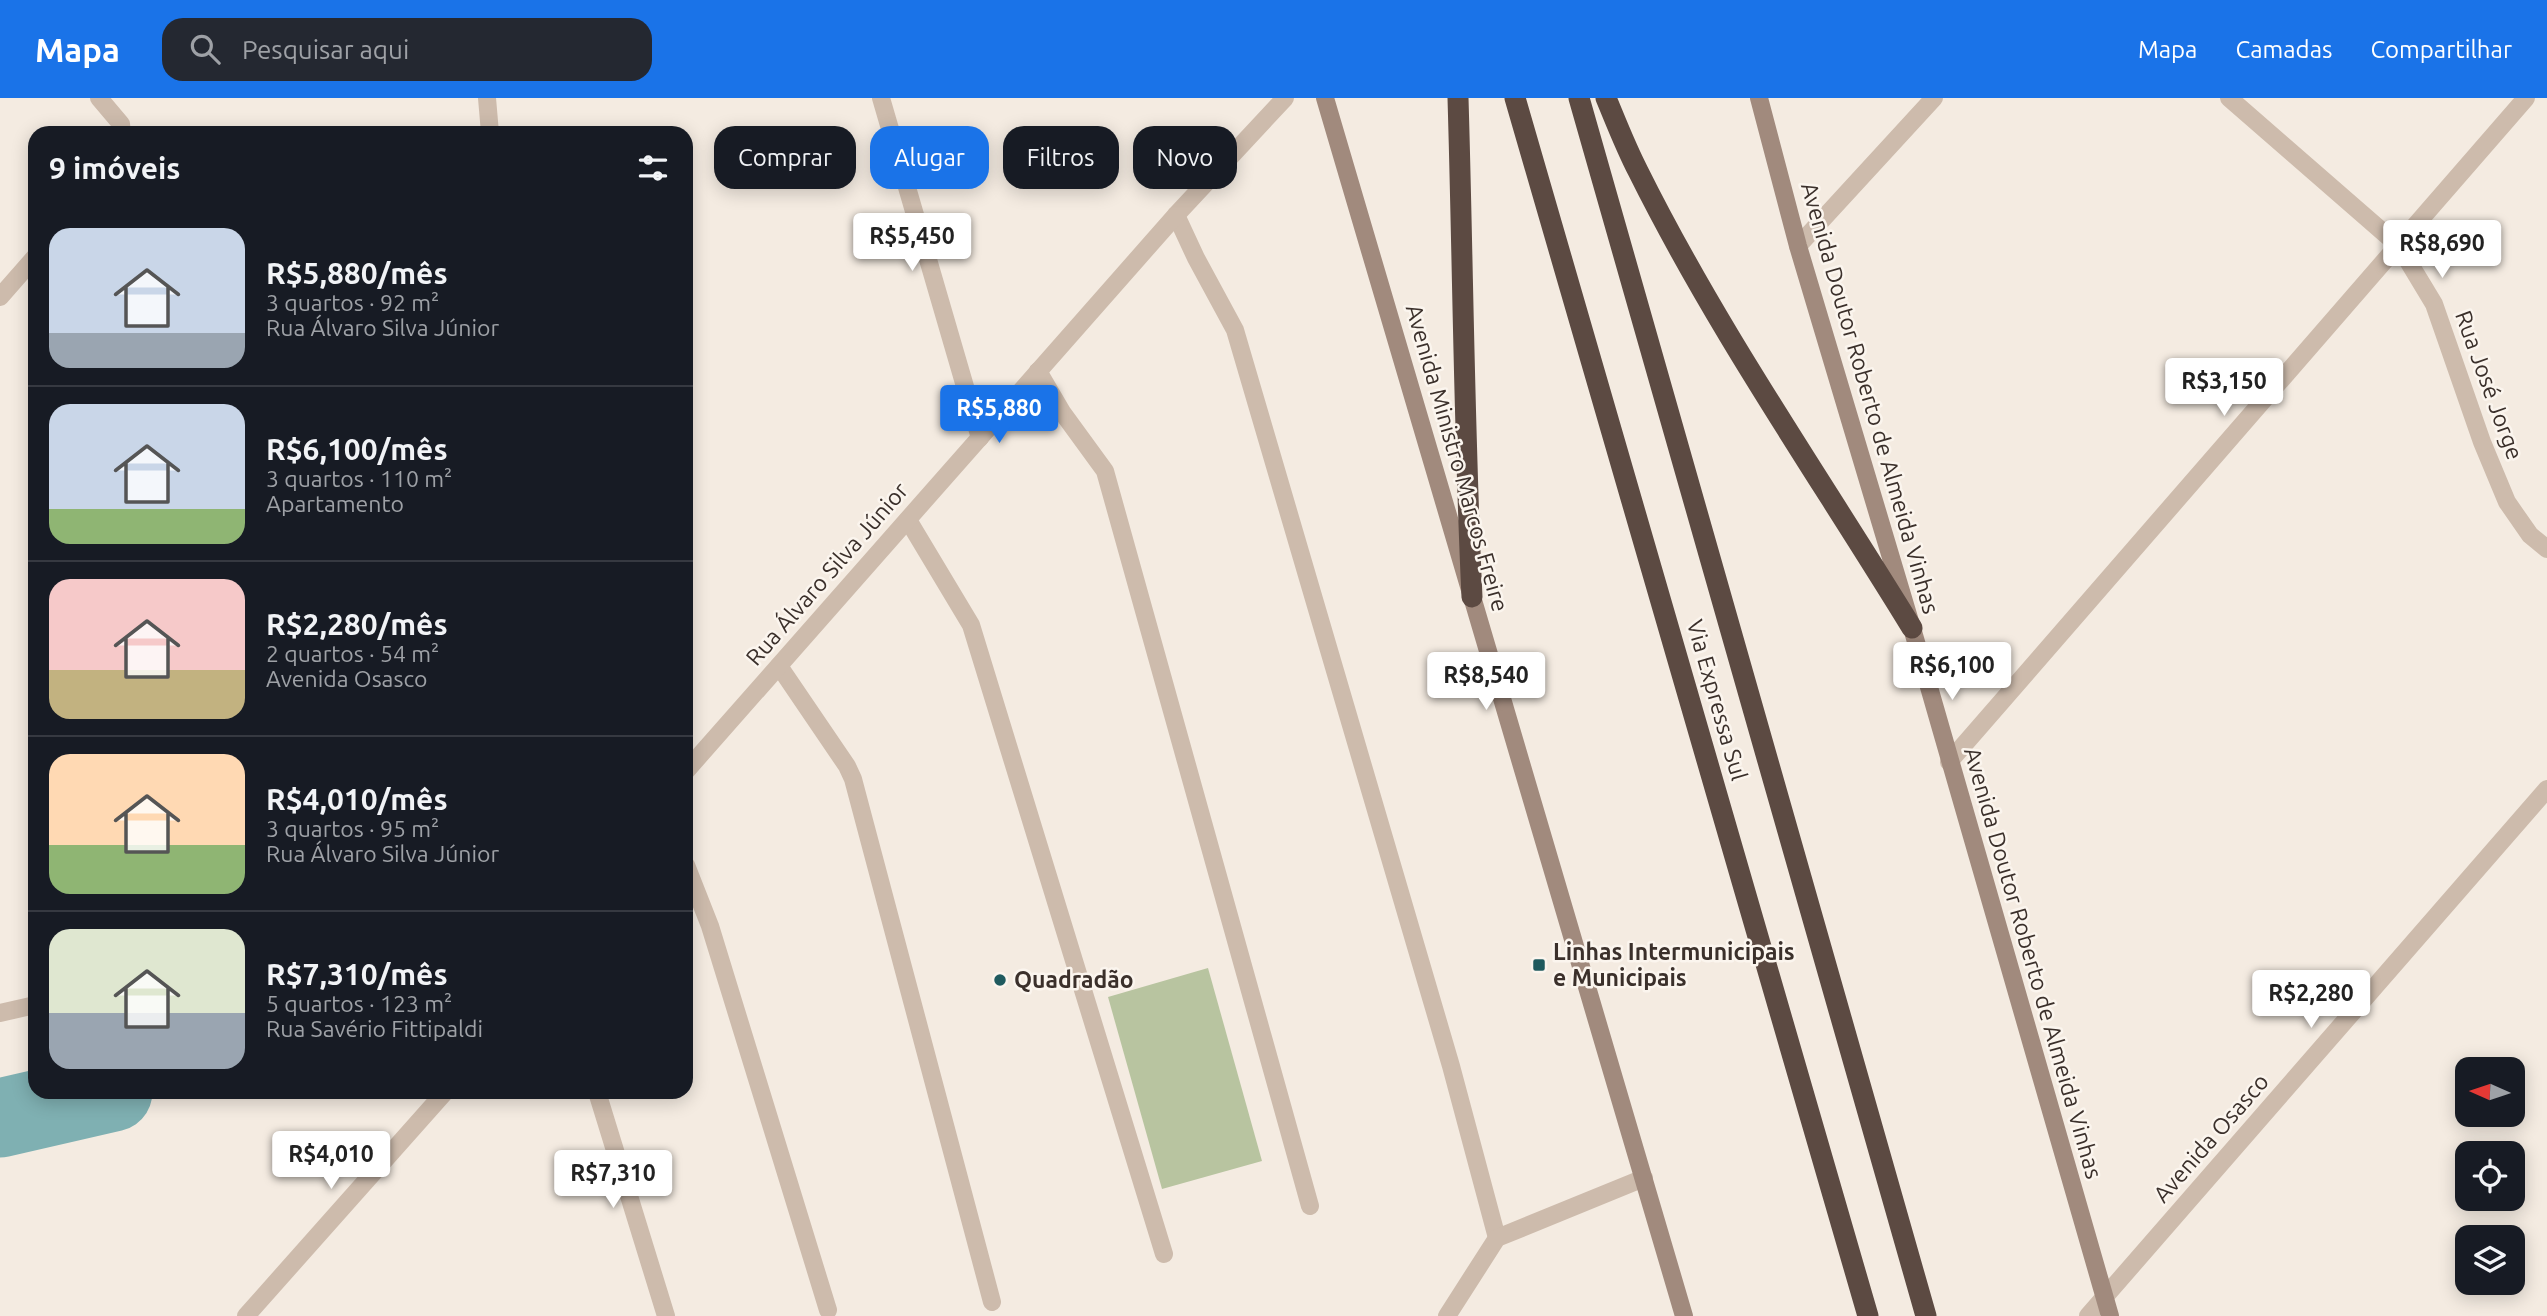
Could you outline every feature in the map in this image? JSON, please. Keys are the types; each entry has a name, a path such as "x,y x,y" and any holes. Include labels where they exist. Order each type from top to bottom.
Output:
{"highway":[{"path":"1458,98 1464,416 1472,597"},
{"name":"Via Expressa Sul","path":"1515,98 1868,1316"},
{"name":"Via Expressa Sul","path":"1579,98 1926,1316"},
{"path":"1606,98 1637,170 1751,373 1912,628"}],"main road":[{"name":"Avenida Ministro Marcos Freire","path":"1325,98 1685,1316"},
{"name":"Avenida Doutor Roberto de Almeida Vinhas","path":"1759,98 1798,246 1912,628 2110,1316"}],"street":[{"path":"99,98 121,126"},
{"path":"487,98 489,126"},
{"path":"881,98 980,438"},
{"name":"Rua Álvaro Silva Júnior","path":"693,763 1176,215 1285,98"},
{"path":"1798,246 1934,98"},
{"name":"Rua José Jorge","path":"2229,98 2399,246 2434,304 2482,442 2507,502 2530,535 2547,549"},
{"path":"1949,762 2526,98"},
{"path":"1176,215 1235,330 1443,1039 1497,1238"},
{"path":"0,296 28,265"},
{"path":"1038,372 1062,412 1105,471 1310,1206"},
{"path":"908,520 973,631 1164,1254"},
{"path":"779,666 847,766 852,779 992,1302"},
{"name":"Avenida Osasco","path":"2088,1316 2547,789"},
{"path":"693,883 710,926 828,1310"},
{"path":"0,1013 28,1007"},
{"path":"246,1316 439,1099"},
{"path":"599,1099 666,1316"},
{"path":"1447,1316 1497,1238 1644,1178"}],"green space":[{"path":"1208,968 1262,1161 1162,1189 1108,997"}],"waterway":[{"path":"0,1118 83,1099"}],"place":[{"name":"Linhas Intermunicipais e Municipais","path":"1539,965"},
{"name":"Quadradão","path":"1000,980"}]}
